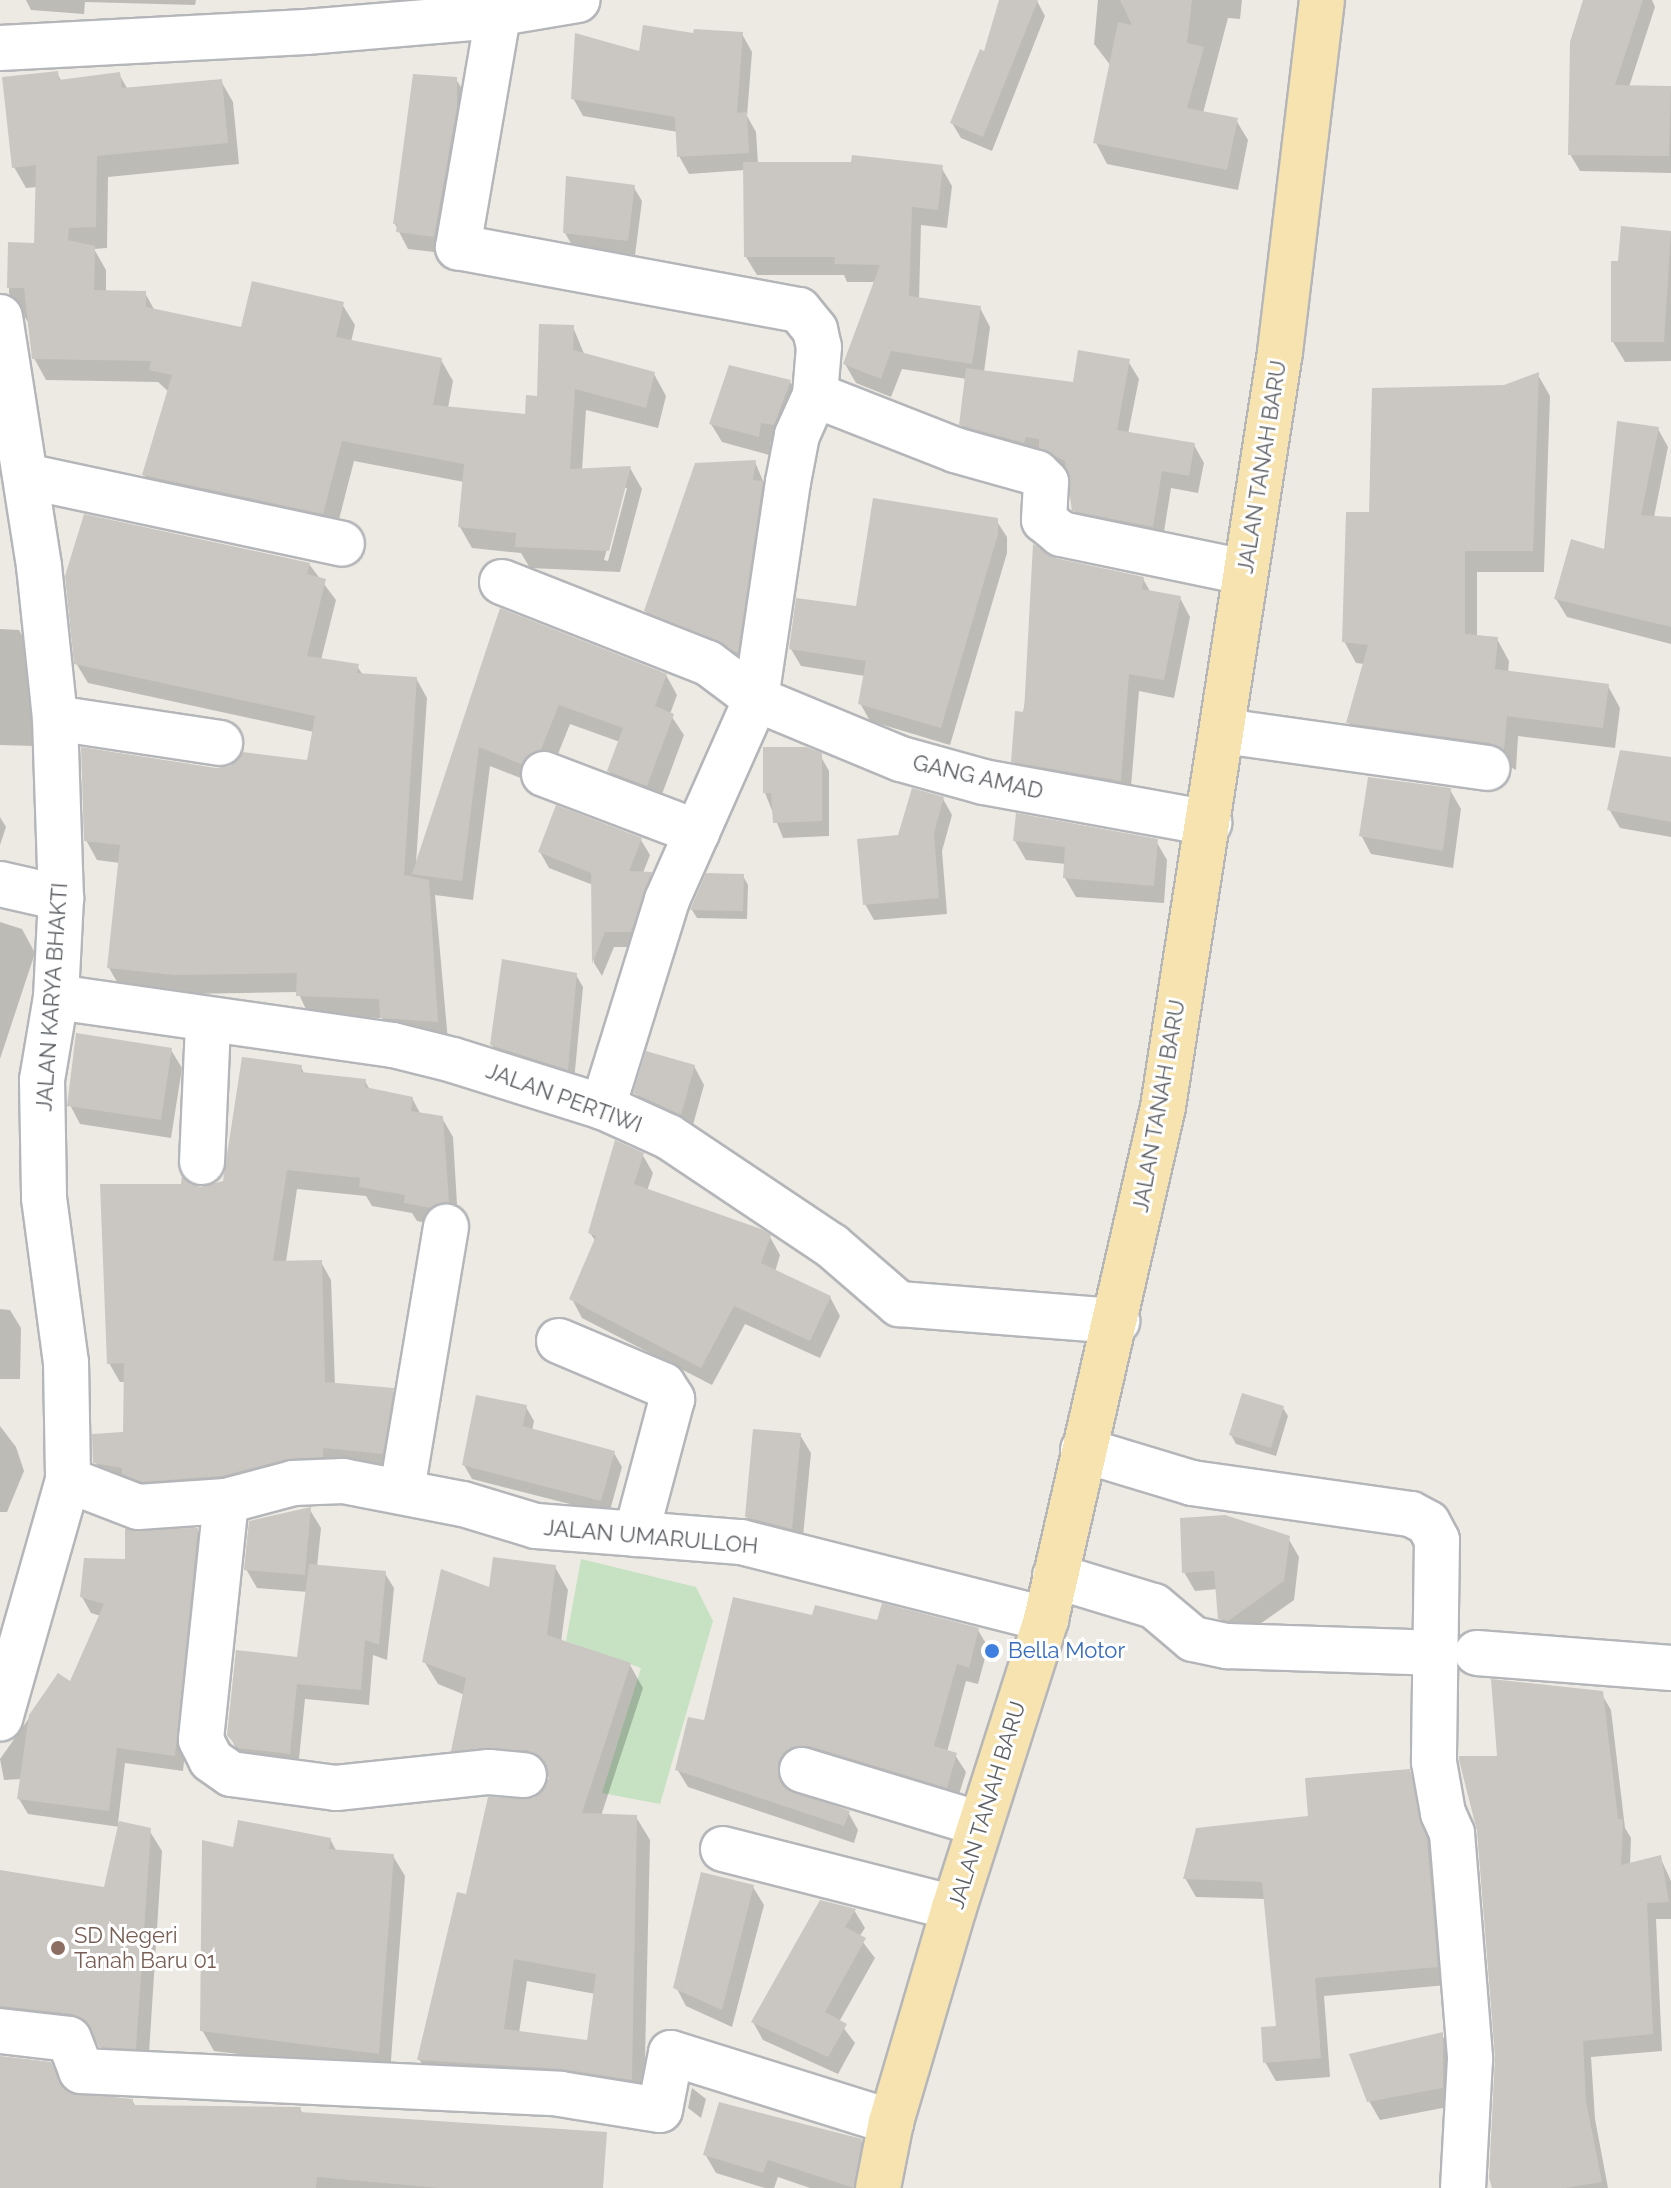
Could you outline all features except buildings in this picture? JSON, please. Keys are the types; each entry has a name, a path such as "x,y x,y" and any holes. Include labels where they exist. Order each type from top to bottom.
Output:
{"main road":[{"name":"JALAN TANAH BARU","path":"878,2188 891,2122 954,1908 1046,1619 1067,1579 1100,1455 1117,1321 1163,1107 1209,823 1244,733 1245,572 1280,352 1322,0"}],"street":[{"path":"0,48 577,0"},
{"path":"481,9 458,247 799,310 815,330 819,347 815,395 797,435 756,699 667,900 603,1107"},
{"name":"JALAN KARYA BHAKTI","path":"0,317 26,476 55,718 61,898 56,997 42,1080 44,1198 66,1362 68,1480 0,1718"},
{"path":"815,395 955,450 1037,473 1046,482 1044,520 1061,534 1245,572"},
{"path":"26,476 342,544"},
{"name":"GANG AMAD","path":"502,582 708,663 756,699 901,759 984,782 1209,823"},
{"path":"55,718 220,743"},
{"path":"1244,733 1487,768"},
{"path":"544,774 697,832"},
{"path":"0,884 61,898"},
{"name":"JALAN PERTIWI","path":"56,997 208,1022 393,1045 603,1107 669,1137 832,1246 899,1304 1117,1321"},
{"path":"202,1162 208,1022"},
{"path":"402,1490 446,1227"},
{"path":"559,1341 663,1385 672,1399 636,1534"},
{"path":"1100,1455 1192,1483 1411,1514 1428,1523 1437,1540 1433,1653 1434,1762 1443,1813 1452,1833 1470,2059 1463,2188"},
{"name":"JALAN UMARULLOH","path":"68,1480 138,1507 226,1501 293,1483 343,1481 402,1490 536,1526 741,1542 806,1555 1046,1619"},
{"path":"226,1501 201,1740 211,1760 231,1774 336,1788 489,1772 524,1775"},
{"path":"1067,1579 1154,1606 1193,1639 1227,1646 1433,1653"},
{"path":"1477,1653 1671,1668"},
{"path":"802,1770 980,1824"},
{"path":"723,1849 954,1908"},
{"path":"0,2031 69,2039 81,2071 560,2094 660,2110 671,2053 891,2122"}],"green space":[{"path":"581,1559 696,1587 713,1621 660,1804 602,1793 641,1668 566,1641"}],"place":[{"name":"Bella Motor","path":"992,1651"},
{"name":"SD Negeri Tanah Baru 01","path":"58,1948"}]}
